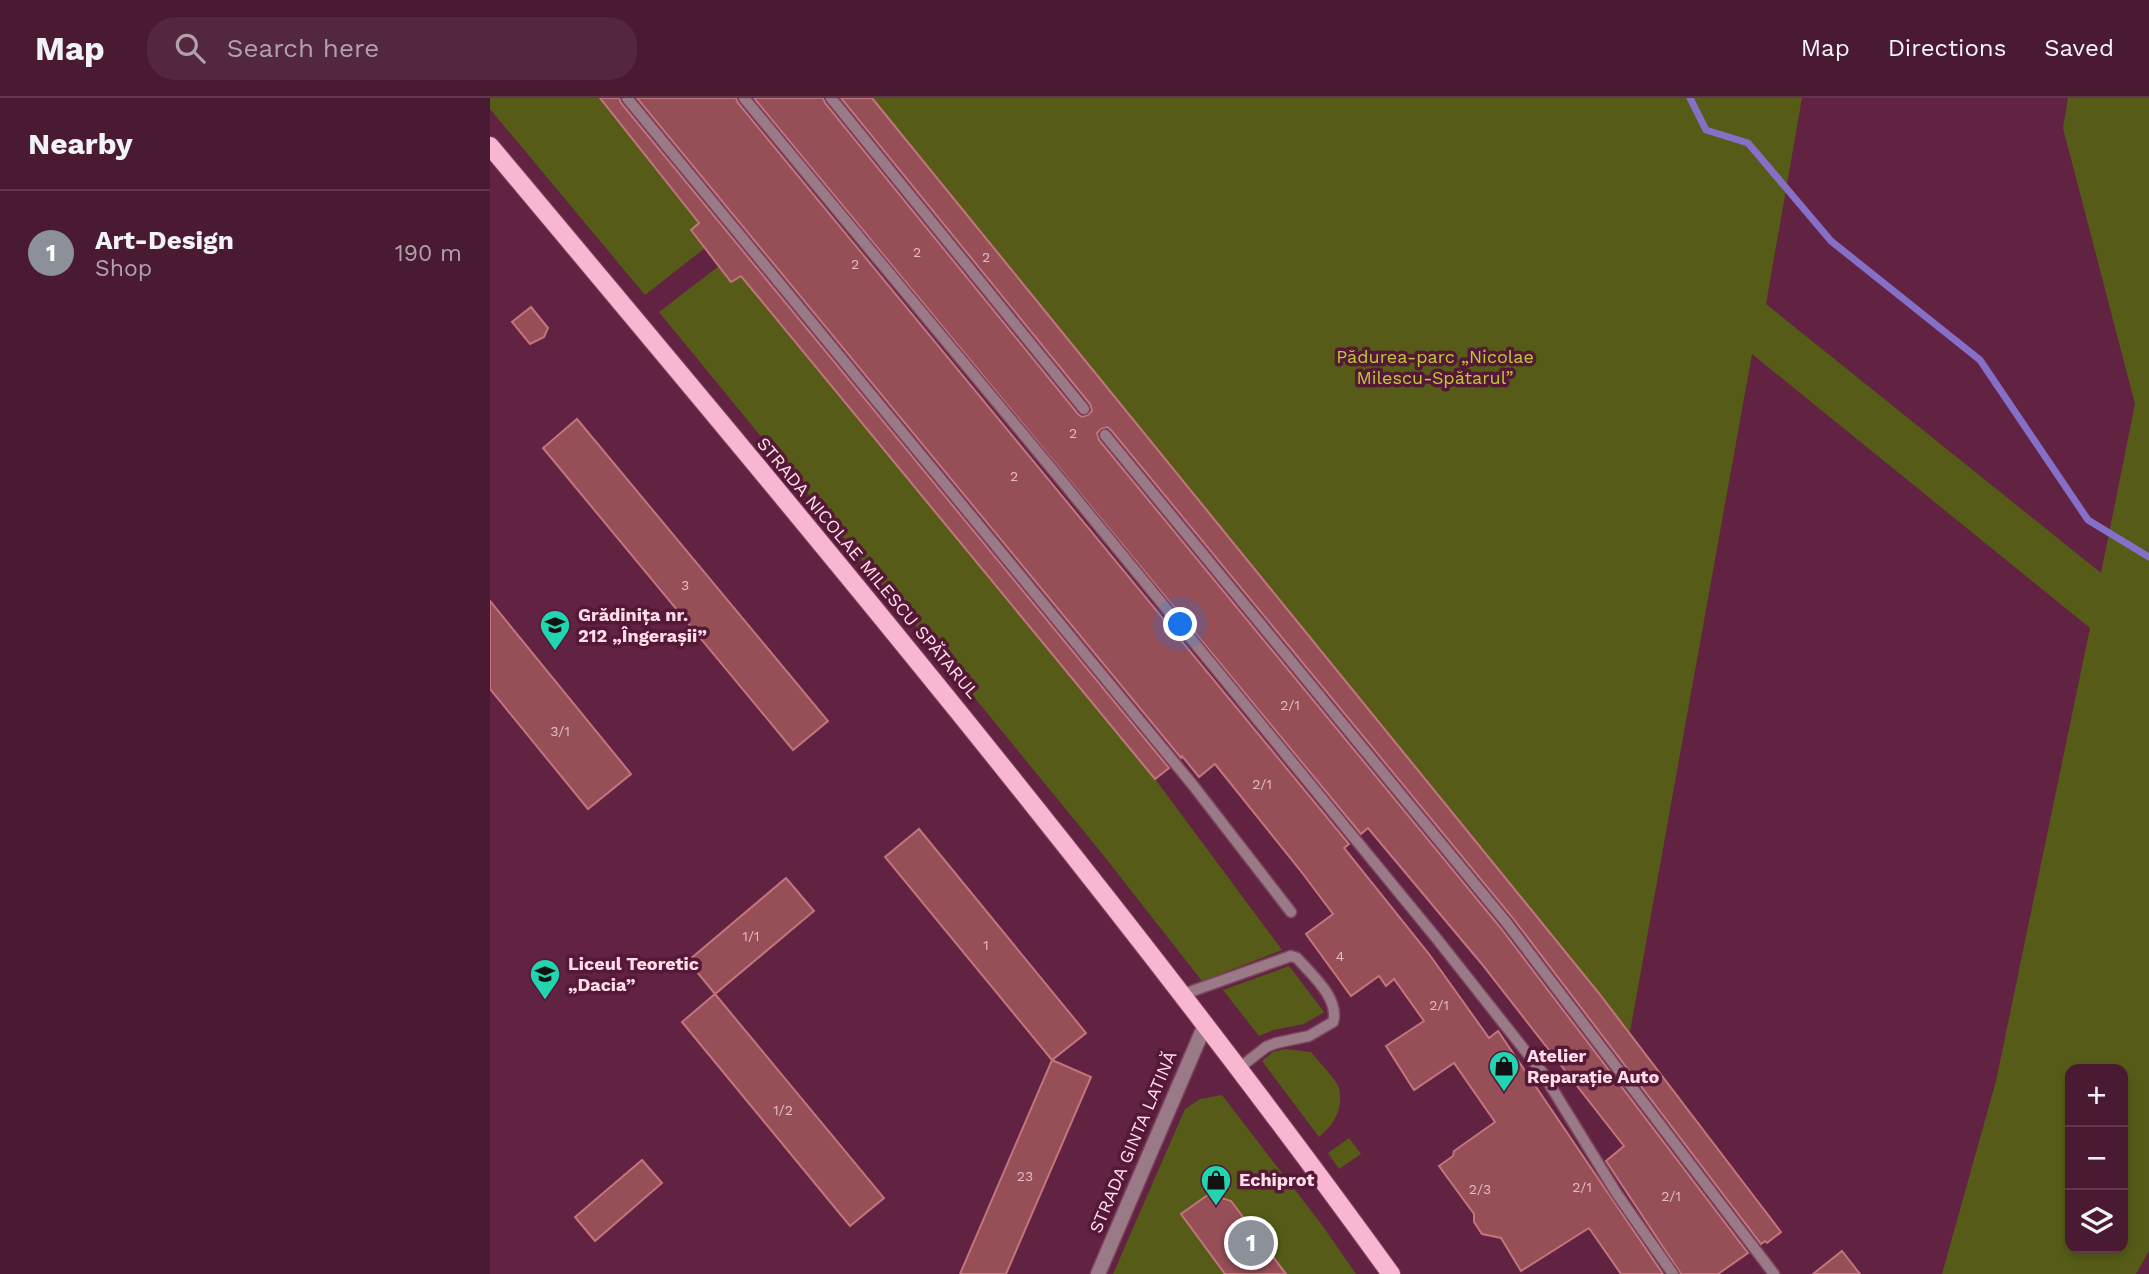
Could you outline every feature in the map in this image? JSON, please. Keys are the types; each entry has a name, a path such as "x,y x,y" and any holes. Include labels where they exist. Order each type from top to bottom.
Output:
{"main road":[{"name":"STRADA NICOLAE MILESCU SPĂTARUL","path":"490,146 954,705 1205,1025 1391,1274"}],"street":[{"name":"STRADA GINTA LATINĂ","path":"1098,1274 1205,1025"}],"lane":[{"path":"627,98 1192,784 1291,912"},
{"path":"744,98 1445,949 1542,1072 1617,1194 1673,1274"},
{"path":"831,98 1084,409"},
{"path":"1105,435 1506,922 1772,1274"},
{"path":"1181,995 1291,956 1297,958 1328,996 1335,1007 1333,1022 1309,1036 1266,1047 1238,1069"}],"green space":[{"path":"490,98 600,98 699,223 691,230 705,248 645,295 490,109"},
{"name":"Pădurea-parc „Nicolae Milescu-Spătarul”","path":"872,98 1802,98 1766,304 2101,573 2135,404 2063,128 2068,98 2149,98 2149,1251 2136,1274 1942,1274 1996,1081 2090,628 1752,354 1630,1032"},
{"path":"719,266 741,276 1155,779 1282,950 1202,981 1100,851 659,312"},
{"path":"1289,966 1324,1012 1304,1024 1273,1030 1259,1036 1223,990"},
{"path":"1285,1049 1311,1052 1339,1088 1339,1109 1329,1127 1319,1137 1262,1061 1273,1052"},
{"path":"1222,1095 1322,1225 1356,1274 1113,1274 1185,1109 1200,1099"},
{"path":"1349,1138 1361,1154 1339,1169 1328,1153"}],"building":[{"path":"600,98 619,98 1169,768 1155,779 741,276 731,282 691,230 699,223"},
{"path":"637,98 736,98 1349,844 1344,848 1429,954 1489,1038 1498,1031 1663,1274 1621,1274 1589,1228 1521,1271 1501,1238 1482,1234 1474,1222 1474,1214 1439,1166 1453,1156 1454,1151 1495,1122 1454,1063 1414,1090 1386,1046 1424,1021 1394,979 1386,986 1379,976 1351,996 1306,934 1333,914 1300,870 1215,764 1199,777 1182,756 1181,758"},
{"path":"754,98 823,98 1078,414 1082,417 1088,415 1092,411 1090,404 841,98 872,98 1598,992 1781,1232 1767,1243 1765,1241 1761,1244 1512,917 1111,430 1107,427 1101,429 1097,433 1099,440 1500,927 1748,1253 1718,1274 1681,1274 1606,1161 1624,1146 1481,963 1368,828 1361,834"},
{"path":"531,307 548,328 544,337 530,344 512,322"},
{"path":"577,419 828,721 793,750 543,448"},
{"path":"490,601 631,774 588,809 490,689"},
{"path":"919,829 1086,1033 1052,1060 885,857"},
{"path":"786,878 814,911 715,994 688,961"},
{"path":"715,994 884,1198 850,1226 682,1022"},
{"path":"1052,1060 1091,1077 1006,1274 960,1274"},
{"path":"642,1160 662,1183 595,1241 575,1217"},
{"path":"1209,1194 1231,1201 1286,1274 1225,1274 1181,1214"},
{"path":"1842,1251 1860,1274 1813,1274"}],"waterway":[{"path":"1690,98 1706,130 1748,143 1831,241 1980,360 2088,520 2149,557"}],"place":[{"name":"Grădinița nr. 212 „Îngerașii”","path":"555,652"},
{"name":"Liceul Teoretic „Dacia”","path":"545,1001"},
{"name":"Atelier Reparație Auto","path":"1504,1093"},
{"name":"Echiprot","path":"1216,1207"},
{"name":"Art-Design","path":"1251,1243"}]}
